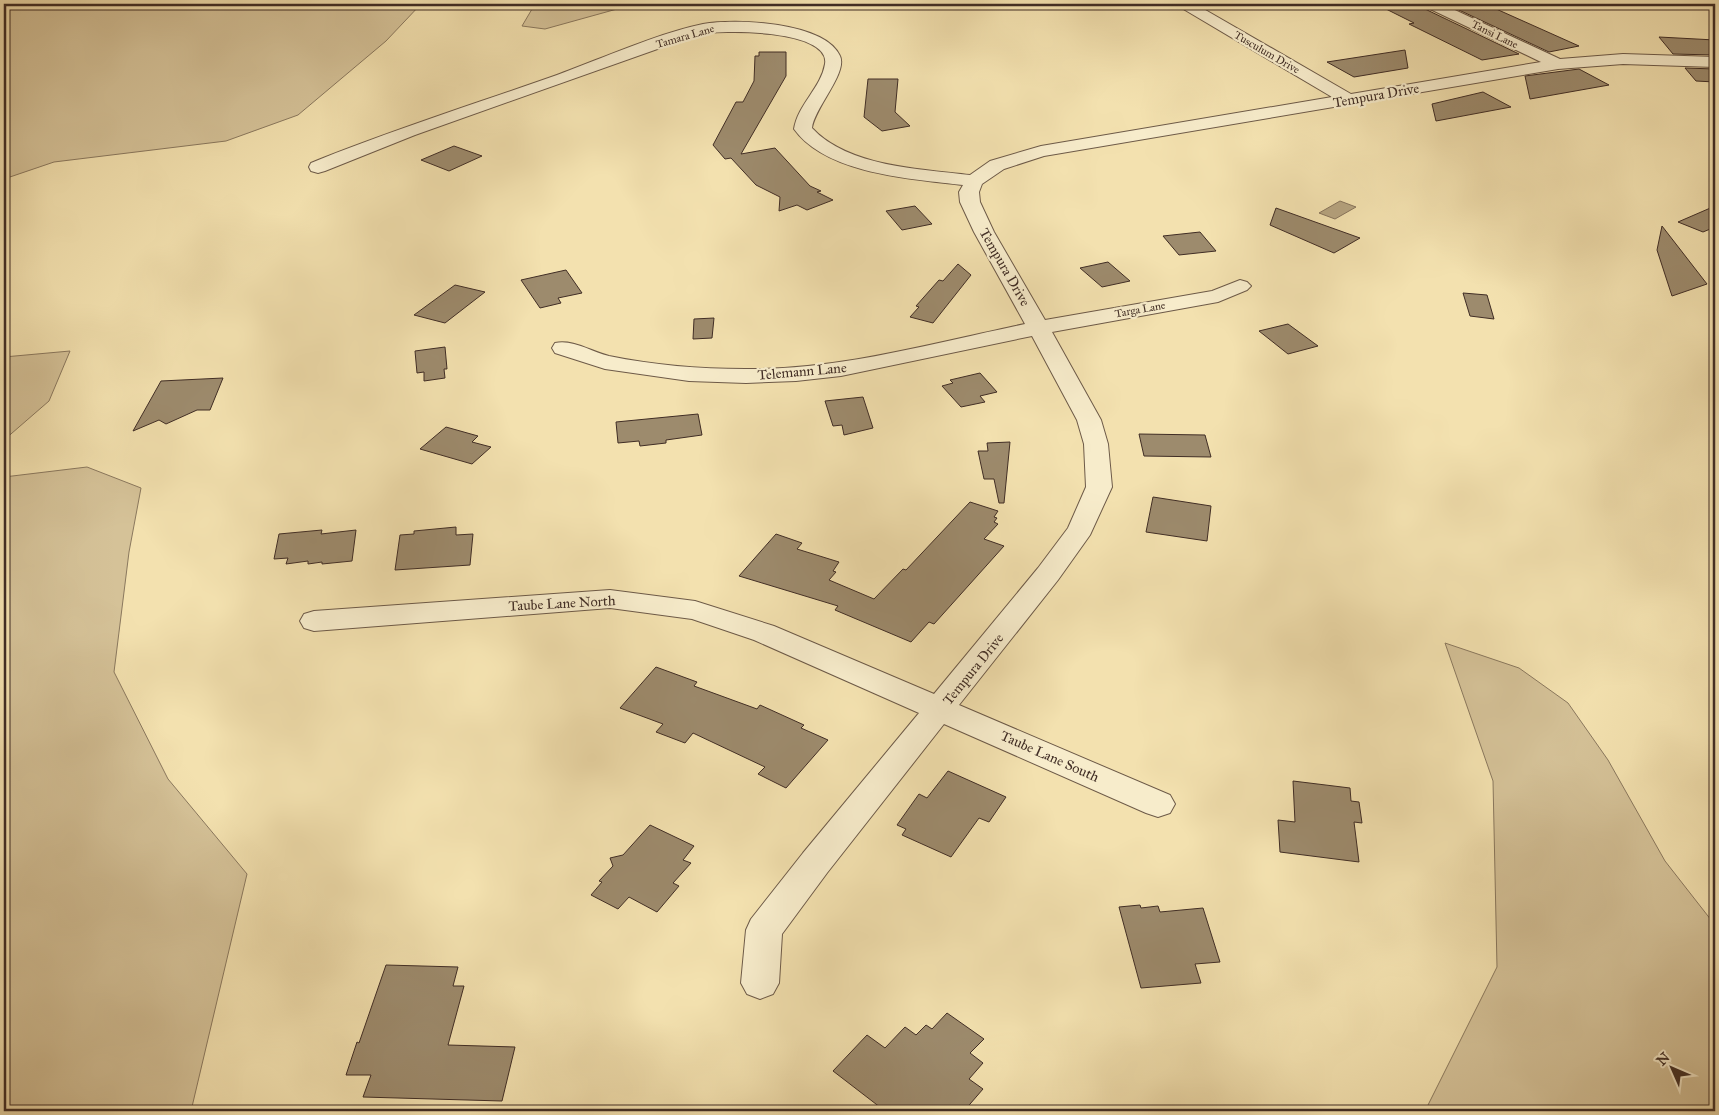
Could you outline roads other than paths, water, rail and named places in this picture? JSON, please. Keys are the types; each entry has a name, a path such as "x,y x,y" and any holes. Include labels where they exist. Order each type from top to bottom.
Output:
{"street":[{"name":"Tusculum Drive","path":"1185,4 1349,100"},
{"name":"Tansi Lane","path":"1431,4 1558,64"},
{"name":"Tamara Lane","path":"318,167 389,138 663,42 708,28 731,26 793,34 812,40 827,48 834,62 804,119 803,129 807,136 821,146 854,161 974,182"},
{"name":"Tempura Drive","path":"760,983 764,930 814,863 1043,581 1081,529 1099,487 1096,444 1089,420 984,232 970,202 969,192 974,182 997,165 1041,152 1558,64 1623,59 1715,62"},
{"name":"Targa Lane","path":"1039,328 1218,296 1240,286"},
{"name":"Telemann Lane","path":"563,348 605,362 690,374 746,376 796,374 841,369 1039,328"},
{"name":"Taube Lane North","path":"314,621 610,599 665,604 733,621 941,708"},
{"name":"Taube Lane South","path":"941,708 1158,804"}]}
